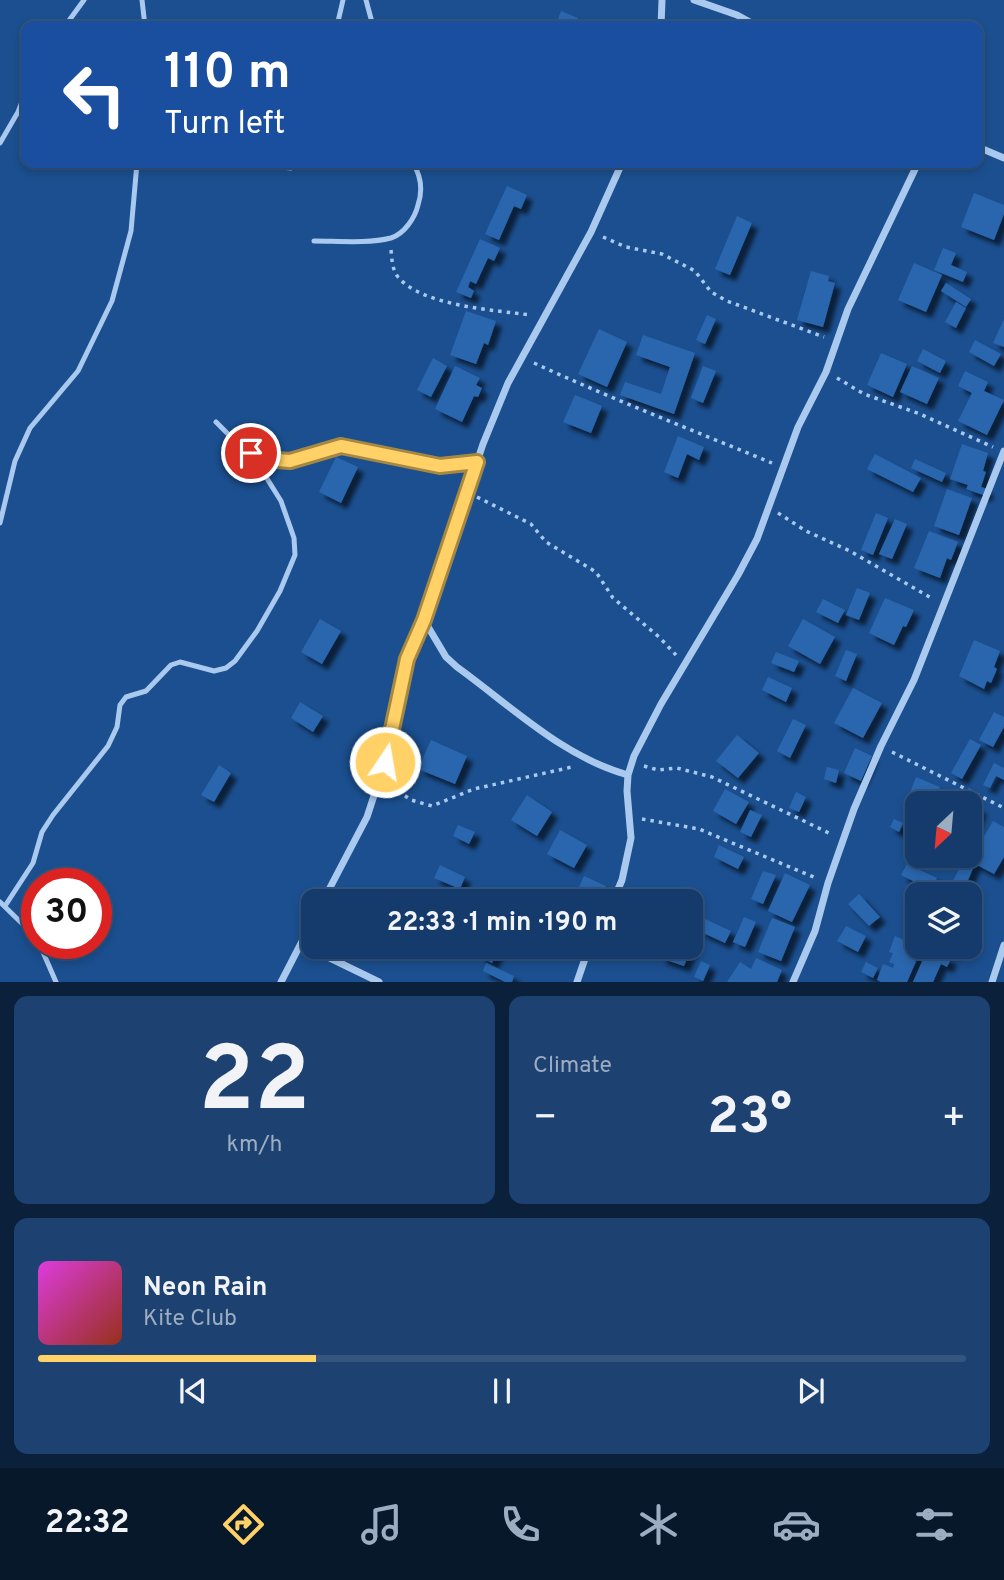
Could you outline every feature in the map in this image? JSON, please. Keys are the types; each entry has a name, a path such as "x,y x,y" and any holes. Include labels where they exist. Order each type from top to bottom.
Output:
{"street":[{"path":"661,21 662,0"},
{"path":"694,0 748,21"},
{"path":"983,149 1004,158"},
{"path":"329,889 367,817 380,780 407,659 424,620 466,492 508,383 591,232 620,168"},
{"path":"618,889 631,838 628,775 632,763 662,704 757,539 767,506 811,400 826,372 859,284 916,168"},
{"path":"793,982 815,931 843,840 881,746 914,680 1004,451"},
{"path":"424,620 446,657 457,667 552,738 593,763 628,775"},
{"path":"281,982 301,944"},
{"path":"992,982 1004,945"},
{"path":"332,959 379,982"},
{"path":"577,982 584,959"}],"lane":[{"path":"69,21 84,0"},
{"path":"142,0 144,21"},
{"path":"338,21 343,0"},
{"path":"366,0 372,21"},
{"path":"0,143 21,104"},
{"path":"0,523 15,461 30,428 78,372 112,301 131,231 137,168"},
{"path":"314,241 393,238 410,224 418,207 421,191 416,168"},
{"path":"21,922 2,904 33,863 42,832 53,815 108,746 117,727 120,705 126,697 146,691 171,665 180,662 214,671 226,668 235,661 257,631 280,591 295,555 295,538 281,500 251,453 216,422"},
{"path":"251,453 264,459 290,461 341,446 440,466 477,462"},
{"path":"46,959 56,982"}],"path":[{"path":"591,232 626,247 662,254 695,271 711,292 837,342"},
{"path":"390,238 393,269 399,279 421,294 480,308 545,317"},
{"path":"522,357 596,392 783,467"},
{"path":"826,372 864,394 920,414 1004,451"},
{"path":"466,492 531,524 546,542 596,572 613,598 659,637 685,664"},
{"path":"767,506 806,531 849,551 942,605"},
{"path":"881,746 1004,808"},
{"path":"380,780 411,800 432,806 486,786 593,763"},
{"path":"632,763 658,770 677,768 712,776 843,840"},
{"path":"629,817 699,829 828,883"}],"building":[{"path":"561,11 578,18 576,21 557,21"},
{"path":"507,186 527,195 521,209 514,206 499,240 485,234"},
{"path":"974,193 1004,205 1004,214 994,240 961,227"},
{"path":"737,216 752,223 730,275 715,269"},
{"path":"480,239 500,248 494,261 488,258 476,284 470,281 468,287 474,291 471,298 456,292"},
{"path":"943,248 956,253 951,265 967,272 963,282 934,270"},
{"path":"914,263 942,275 926,312 898,300"},
{"path":"811,271 829,276 828,281 835,283 823,327 797,320"},
{"path":"946,283 971,299 966,307 941,291"},
{"path":"956,302 966,308 956,328 945,322"},
{"path":"466,311 496,321 488,345 484,343 476,364 450,355"},
{"path":"707,315 716,319 705,344 696,340"},
{"path":"1004,319 1004,347 993,343"},
{"path":"599,329 627,342 607,387 578,374"},
{"path":"643,335 695,353 674,414 620,395 625,382 661,394 670,367 636,355"},
{"path":"975,340 1001,354 994,366 969,352"},
{"path":"923,349 946,361 940,373 917,361"},
{"path":"881,353 907,364 893,397 867,385"},
{"path":"433,358 447,366 431,397 417,390"},
{"path":"455,366 480,378 476,385 482,388 478,397 474,396 462,422 435,409"},
{"path":"703,366 716,371 703,403 691,398"},
{"path":"912,366 939,378 927,404 900,392"},
{"path":"965,371 988,382 984,391 1004,400 987,435 958,421 972,393 958,386"},
{"path":"575,395 602,406 591,433 563,422"},
{"path":"678,436 704,447 699,460 687,454 678,478 664,472"},
{"path":"962,444 988,453 981,487 988,489 986,496 966,489 968,485 950,479"},
{"path":"875,454 921,478 913,492 867,469"},
{"path":"336,457 358,467 341,503 319,492"},
{"path":"915,459 946,473 942,482 911,468"},
{"path":"947,489 972,498 959,535 934,526"},
{"path":"876,513 888,518 873,555 861,550"},
{"path":"895,519 907,524 892,559 879,554"},
{"path":"929,531 958,542 951,560 947,558 940,578 914,568"},
{"path":"857,588 870,593 859,620 846,615"},
{"path":"885,598 914,610 894,645 869,633"},
{"path":"823,599 845,610 838,623 816,612"},
{"path":"320,619 341,631 322,664 301,652"},
{"path":"803,619 835,637 820,664 788,646"},
{"path":"974,640 1000,651 994,667 997,669 991,683 987,681 984,689 959,676"},
{"path":"846,650 857,654 846,681 835,676"},
{"path":"776,652 799,661 794,672 771,663"},
{"path":"768,677 792,688 786,702 762,690"},
{"path":"853,688 882,703 863,738 834,723"},
{"path":"300,702 323,716 313,732 291,718"},
{"path":"994,712 1004,717 1004,727 993,747 979,740"},
{"path":"793,719 806,725 790,758 777,751"},
{"path":"737,735 759,753 738,778 716,761"},
{"path":"970,739 981,745 962,779 951,773"},
{"path":"431,740 467,756 455,784 418,769"},
{"path":"855,748 872,756 861,781 844,773"},
{"path":"994,763 1004,768 1004,780 996,776 990,788 983,785"},
{"path":"219,765 231,773 214,802 201,795"},
{"path":"827,767 839,770 836,783 824,779"},
{"path":"916,777 940,787 938,791 911,791"},
{"path":"725,789 749,802 736,824 713,811"},
{"path":"796,792 806,797 799,812 789,808"},
{"path":"527,795 552,812 537,836 511,820"},
{"path":"750,810 762,815 751,837 740,832"},
{"path":"894,819 903,823 899,832 890,827"},
{"path":"993,821 1004,827 1004,857 994,874 982,868 982,840"},
{"path":"458,825 475,832 469,844 453,836"},
{"path":"560,830 587,845 574,868 547,854"},
{"path":"719,845 744,857 738,869 714,857"},
{"path":"440,865 465,877 460,889 434,878"},
{"path":"905,868 916,868 937,878 935,882 915,882 901,875"},
{"path":"959,868 973,868 967,882 953,882"},
{"path":"763,871 776,875 763,904 751,899"},
{"path":"785,873 810,885 792,922 768,911"},
{"path":"584,876 606,886 605,889 578,889"},
{"path":"859,894 880,917 869,926 848,904"},
{"path":"744,917 756,922 745,947 733,942"},
{"path":"772,918 795,927 781,961 758,952"},
{"path":"705,919 731,931 725,943 703,933"},
{"path":"846,926 866,936 858,952 837,941"},
{"path":"895,936 905,940 905,959 917,959 907,982 877,980 883,964 893,968 894,964 889,962 893,953 889,952"},
{"path":"756,958 782,970 777,982 727,982 740,962 751,969"},
{"path":"663,959 687,959 684,966"},
{"path":"923,959 951,959 947,967 941,964 933,982 913,982"},
{"path":"701,961 710,965 703,981 694,977"},
{"path":"866,962 878,968 873,978 861,972"},
{"path":"486,963 514,976 512,982 505,982 483,971"}],"route":[{"path":"251,453 264,459 290,461 341,446 440,466 477,462 424,620 407,659 385,762"}]}
